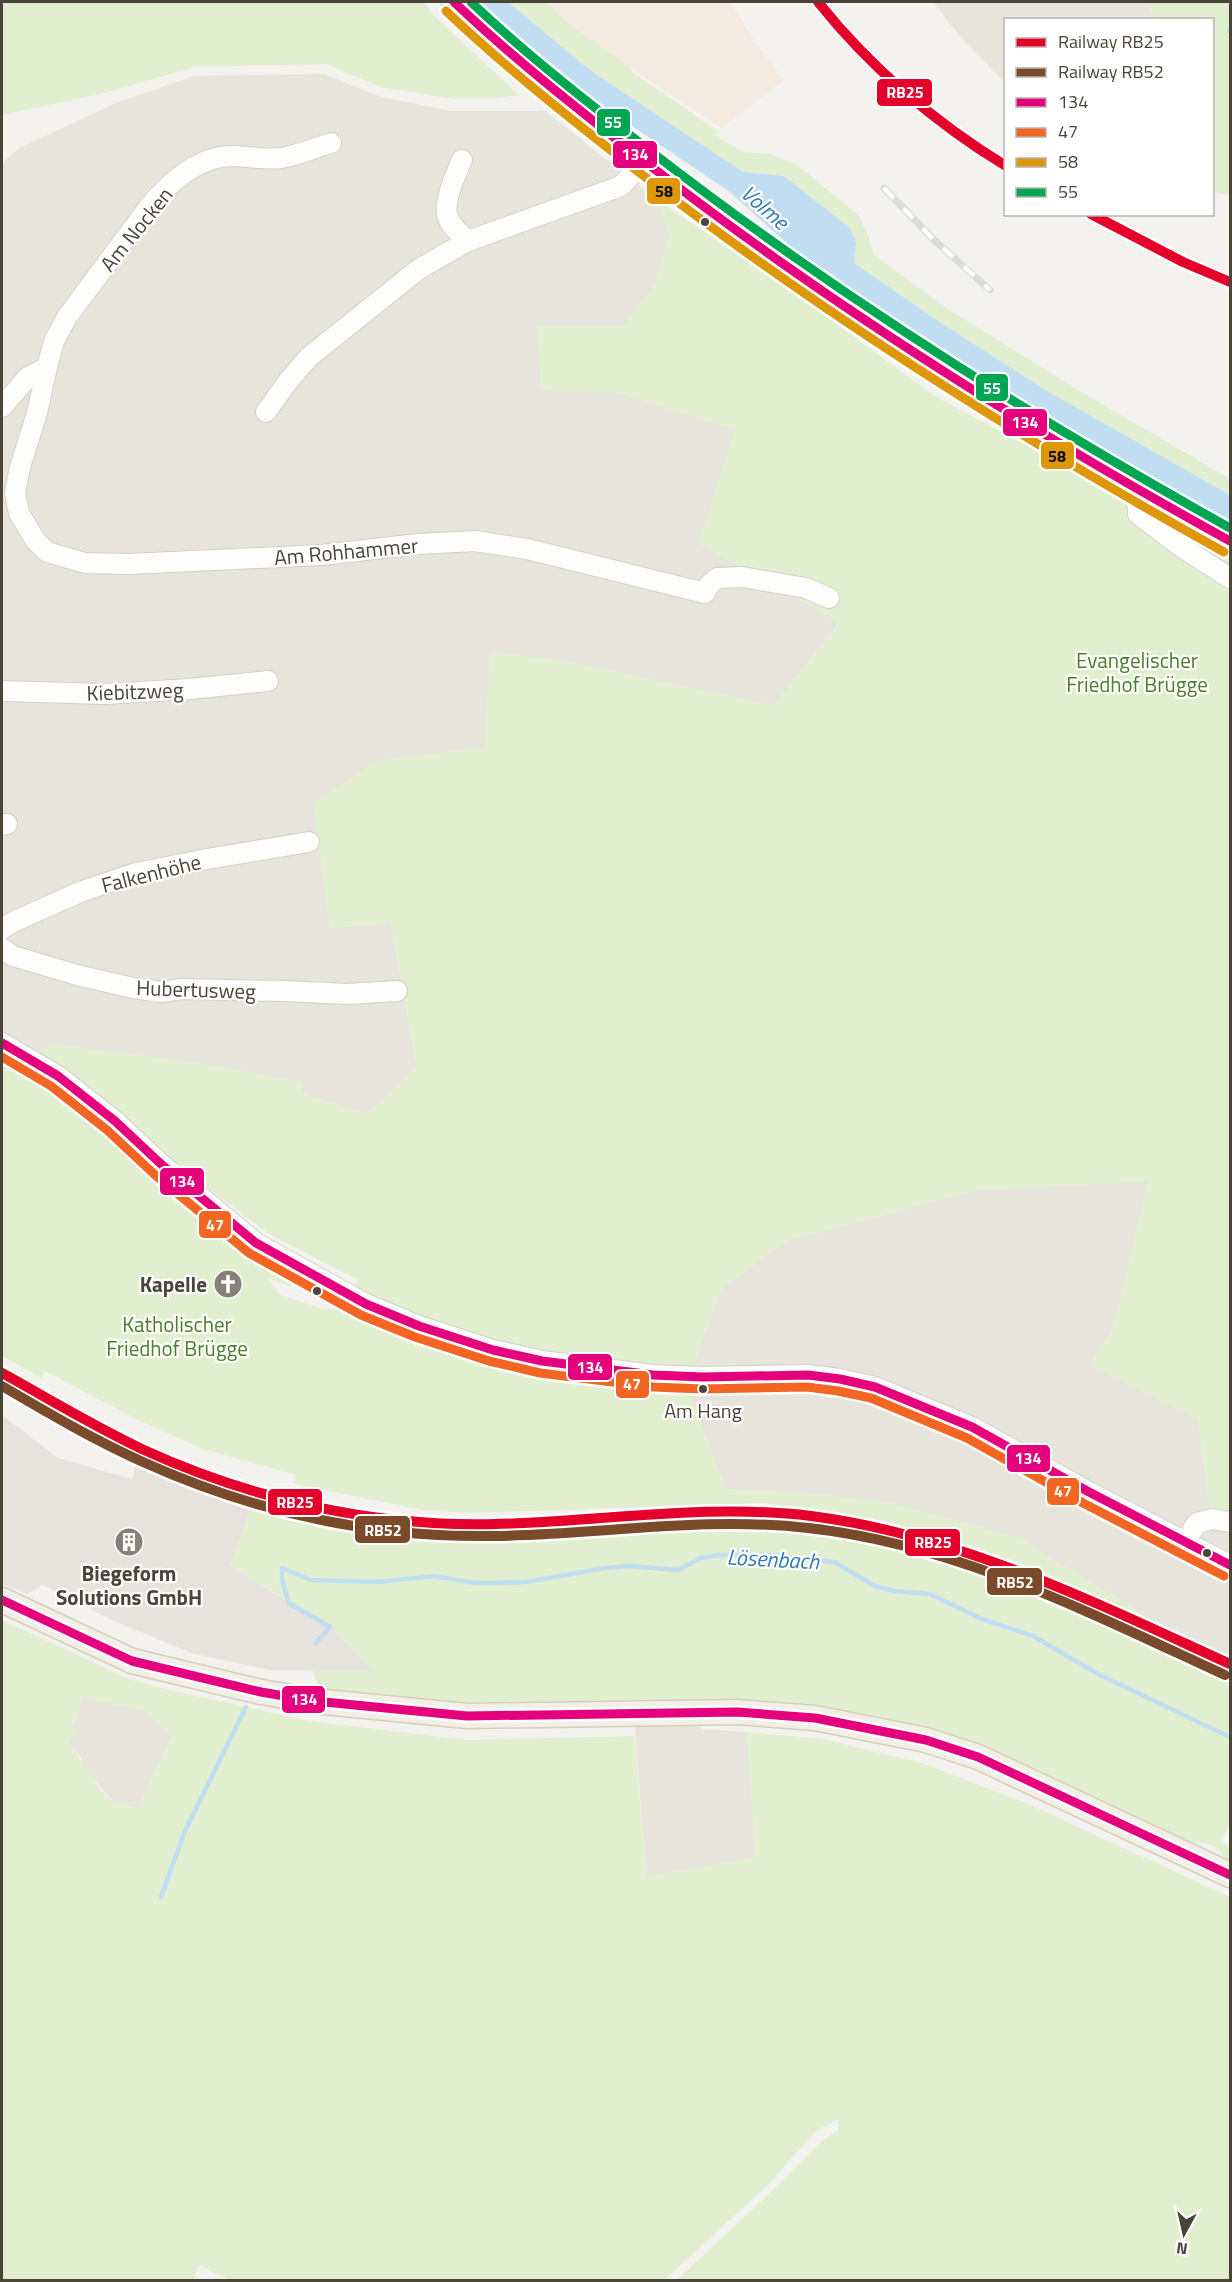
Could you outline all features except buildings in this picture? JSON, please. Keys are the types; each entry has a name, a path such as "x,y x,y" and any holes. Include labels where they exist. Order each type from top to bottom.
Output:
{"main road":[{"path":"454,2 488,36 644,161 789,270 938,370 1056,444 1230,541"},
{"path":"2,1600 132,1661 261,1692 314,1701 467,1716 737,1712 814,1718 926,1740 978,1757 1230,1875"}],"street":[{"name":"Am Nocken","path":"47,367 54,341 67,317 149,207 184,174 198,163 231,156 281,158 331,143"},
{"path":"462,160 452,183 447,214 454,228 468,241"},
{"path":"266,412 309,357 419,269 468,241 621,186 644,161"},
{"path":"2,407 28,377 47,367"},
{"name":"Am Rohhammer","path":"47,367 15,493 19,513 35,540 47,552 85,563 129,564 321,555 418,544 475,541 527,549 705,593 709,585 717,578 742,578 806,588 829,598"},
{"path":"1137,491 1138,514 1180,546 1230,578"},
{"name":"Kiebitzweg","path":"2,691 105,694 268,681"},
{"name":"Falkenhöhe","path":"2,929 80,892 136,873 309,842"},
{"name":"Hubertusweg","path":"2,948 13,956 77,975 161,992 181,990 285,991 346,994 397,991"},
{"path":"2,1043 58,1077 115,1121 162,1166 256,1243 366,1304 419,1326 493,1350 542,1361 653,1375 703,1377 808,1375 840,1379 875,1388 972,1427 1089,1492 1186,1540 1230,1565"},
{"path":"1186,1540 1197,1523 1212,1519 1230,1522"}],"shaded area":[{"path":"546,2 730,2 754,40 784,80 721,128 601,49"},
{"path":"933,2 1147,2 1154,18 1004,18 1004,82 959,35"},
{"path":"324,74 381,97 451,111 546,111 657,200 670,234 656,283 624,326 539,326 541,390 617,392 736,430 699,543 840,622 774,706 568,662 490,652 485,747 373,762 330,928 391,923 417,1067 367,1114 300,1093 303,1083 208,1065 52,1044 15,1067 2,1061 2,164 19,148 116,103 194,76"},
{"path":"1149,1181 1114,1326 1091,1365 1198,1419 1210,1510 1230,1514 1230,1660 1186,1640 1016,1537 830,1495 726,1489 691,1400 695,1360 721,1289 786,1241 976,1190"},
{"path":"2,1415 58,1458 132,1479 137,1460 199,1486 253,1502 232,1567 330,1627 376,1672 270,1670 194,1654 114,1621 43,1585 27,1594 2,1584"},
{"path":"82,1697 147,1711 172,1736 138,1809 113,1801 83,1768 81,1758 68,1742 77,1732 70,1727 76,1719"},
{"path":"701,1724 702,1729 747,1732 756,1858 646,1877 635,1727"}],"green space":[{"path":"2,2 424,2 432,14 519,95 454,99 381,87 326,64 194,67 104,93 2,115"},
{"path":"508,2 546,2 573,27 628,66 633,73 718,131 715,135 743,152 771,154 796,164 858,215 868,235 874,255 945,307 1075,388 1230,479 1230,495 1047,391 938,321 854,263 856,242 850,228 784,176 743,172 591,71"},
{"path":"1147,2 1230,2 1230,195 1214,192 1214,18 1154,18"},
{"path":"657,200 778,281 936,397 1230,554 1230,1514 1210,1510 1198,1419 1091,1366 1114,1326 1148,1181 976,1190 786,1241 721,1289 695,1360 691,1400 726,1489 830,1495 893,1503 1016,1537 1186,1640 1004,1558 889,1522 764,1503 469,1513 424,1510 294,1484 296,1475 203,1449 136,1419 45,1371 41,1378 2,1356 2,1061 15,1067 52,1044 208,1065 303,1082 300,1093 367,1114 417,1066 391,923 329,928 314,804 373,762 485,747 490,652 568,662 774,706 840,623 699,543 735,430 617,392 541,390 538,326 624,326 656,283 670,234","holes":["177,1165 269,1234 358,1280 343,1308 323,1309 280,1295 267,1277 290,1287 294,1282 155,1182"]},
{"path":"253,1502 312,1520 369,1530 427,1536 486,1538 544,1536 714,1520 771,1520 891,1538 960,1558 1062,1598 1230,1672 1230,1824 1221,1841 1230,1847 1228,1861 1207,1843 1188,1843 980,1745 889,1719 794,1706 433,1702 320,1692 313,1671 376,1672 330,1627 231,1565"},
{"path":"2,1620 129,1679 309,1721 467,1740 635,1736 646,1877 756,1858 747,1732 823,1739 921,1763 1026,1803 1230,1897 1230,2280 677,2280 822,2141 839,2130 838,2119 816,2131 768,2185 664,2280 229,2280 199,2265 194,2280 2,2280","holes":["82,1697 147,1711 172,1736 138,1809 115,1802 108,1797 68,1742 78,1732 70,1727 76,1719"]}],"water":[{"name":"Volme","path":"477,2 508,2 591,71 743,172 784,176 850,228 856,242 854,263 938,321 1047,391 1230,495 1230,522 985,382 801,256 730,192 554,71"}],"waterway":[{"name":"Lösenbach","path":"316,1643 330,1627 289,1603 282,1580 282,1568 311,1580 378,1582 434,1576 474,1583 499,1583 526,1582 629,1566 678,1570 701,1558 719,1555 773,1555 834,1562 875,1586 894,1591 930,1594 982,1619 1033,1636 1098,1674 1230,1737"},
{"path":"161,1897 185,1831 246,1707"}],"railway":[{"path":"884,188 933,239 990,290"}],"rail line":[{"name":"RB25","path":"818,2 859,49 905,92 954,131 1004,165"},
{"name":"RB25","path":"1095,216 1183,262 1230,282"},
{"name":"RB25","path":"2,1373 144,1450 186,1468 228,1483 315,1507 405,1521 450,1524 534,1523 732,1511 811,1516 866,1525 974,1555 1026,1574 1230,1664"},
{"name":"RB52","path":"2,1386 125,1454 185,1480 271,1508 358,1527 448,1535 532,1535 729,1524 808,1528 863,1536 970,1565 1074,1606 1225,1675"}],"transit line":[{"name":"134","path":"454,2 523,64 595,123 784,265 1003,409 1230,541"},
{"name":"55","path":"471,2 537,61 606,117 792,255 934,351 1007,397 1230,528"},
{"name":"58","path":"446,11 515,73 587,132 777,274 849,324 997,419 1147,509 1224,552"},
{"name":"134","path":"2,1043 58,1076 115,1121 162,1165 256,1243 366,1304 419,1326 493,1350 542,1361 653,1375 703,1377 808,1375 875,1387 972,1427 1089,1492 1230,1565"},
{"name":"47","path":"2,1057 51,1086 107,1130 154,1174 249,1253 361,1315 415,1337 489,1361 540,1373 653,1387 703,1389 807,1387 871,1398 967,1438 1083,1503 1224,1576"},
{"name":"134","path":"2,1600 132,1661 261,1692 314,1701 467,1716 737,1712 815,1718 926,1740 978,1757 1230,1875"}],"place":[{"name":"Kapelle","path":"228,1284"},
{"name":"Am Hang","path":"703,1389"},
{"name":"Biegeform Solutions GmbH","path":"129,1542"}],"park label":[{"name":"Evangelischer Friedhof Brügge","path":"1137,672"},
{"name":"Katholischer Friedhof Brügge","path":"177,1336"}]}
